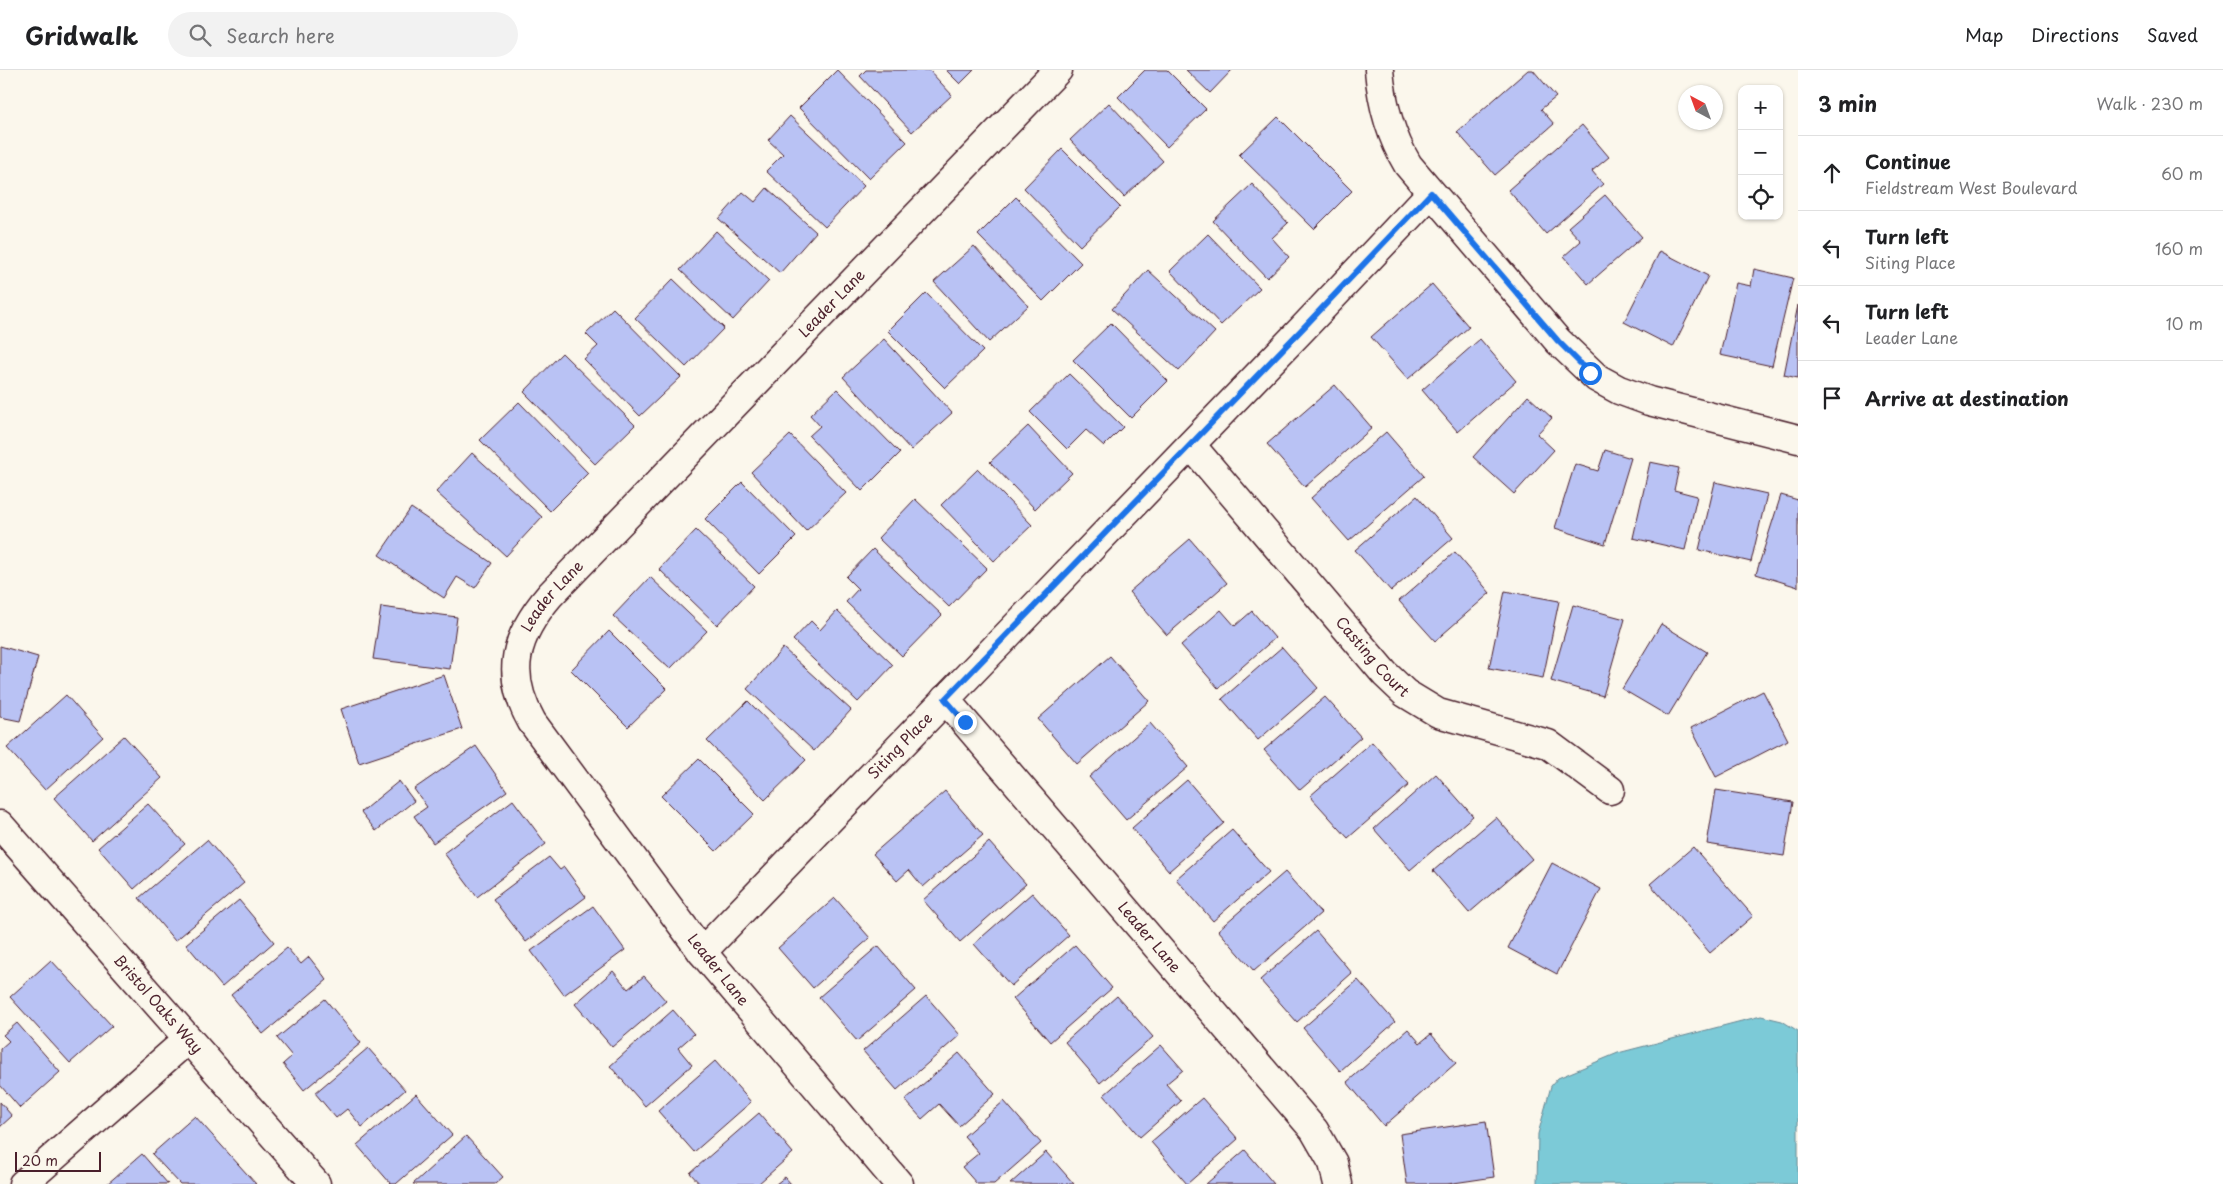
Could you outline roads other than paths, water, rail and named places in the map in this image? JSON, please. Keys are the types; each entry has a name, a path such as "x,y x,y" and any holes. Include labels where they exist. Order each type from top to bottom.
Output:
{"street":[{"name":"Leader Lane","path":"899,1184 702,952 528,714 517,688 515,668 524,632 538,610 563,581 1058,70"},
{"path":"1379,70 1384,107 1394,139 1408,165 1558,341 1597,378 1619,390 1649,401 1798,439"},
{"name":"Siting Place","path":"702,952 1431,193"},
{"name":"Casting Court","path":"1191,445 1391,680 1405,693 1421,704 1447,717 1548,744 1610,790"},
{"name":"Leader Lane","path":"945,699 1314,1130 1333,1163 1338,1184"},
{"name":"Bristol Oaks Way","path":"0,825 316,1184"},
{"path":"23,1184 188,1039"}],"water":[{"path":"1761,1016 1782,1021 1798,1031 1798,1184 1537,1184 1538,1134 1551,1086 1558,1078 1618,1053"}]}
